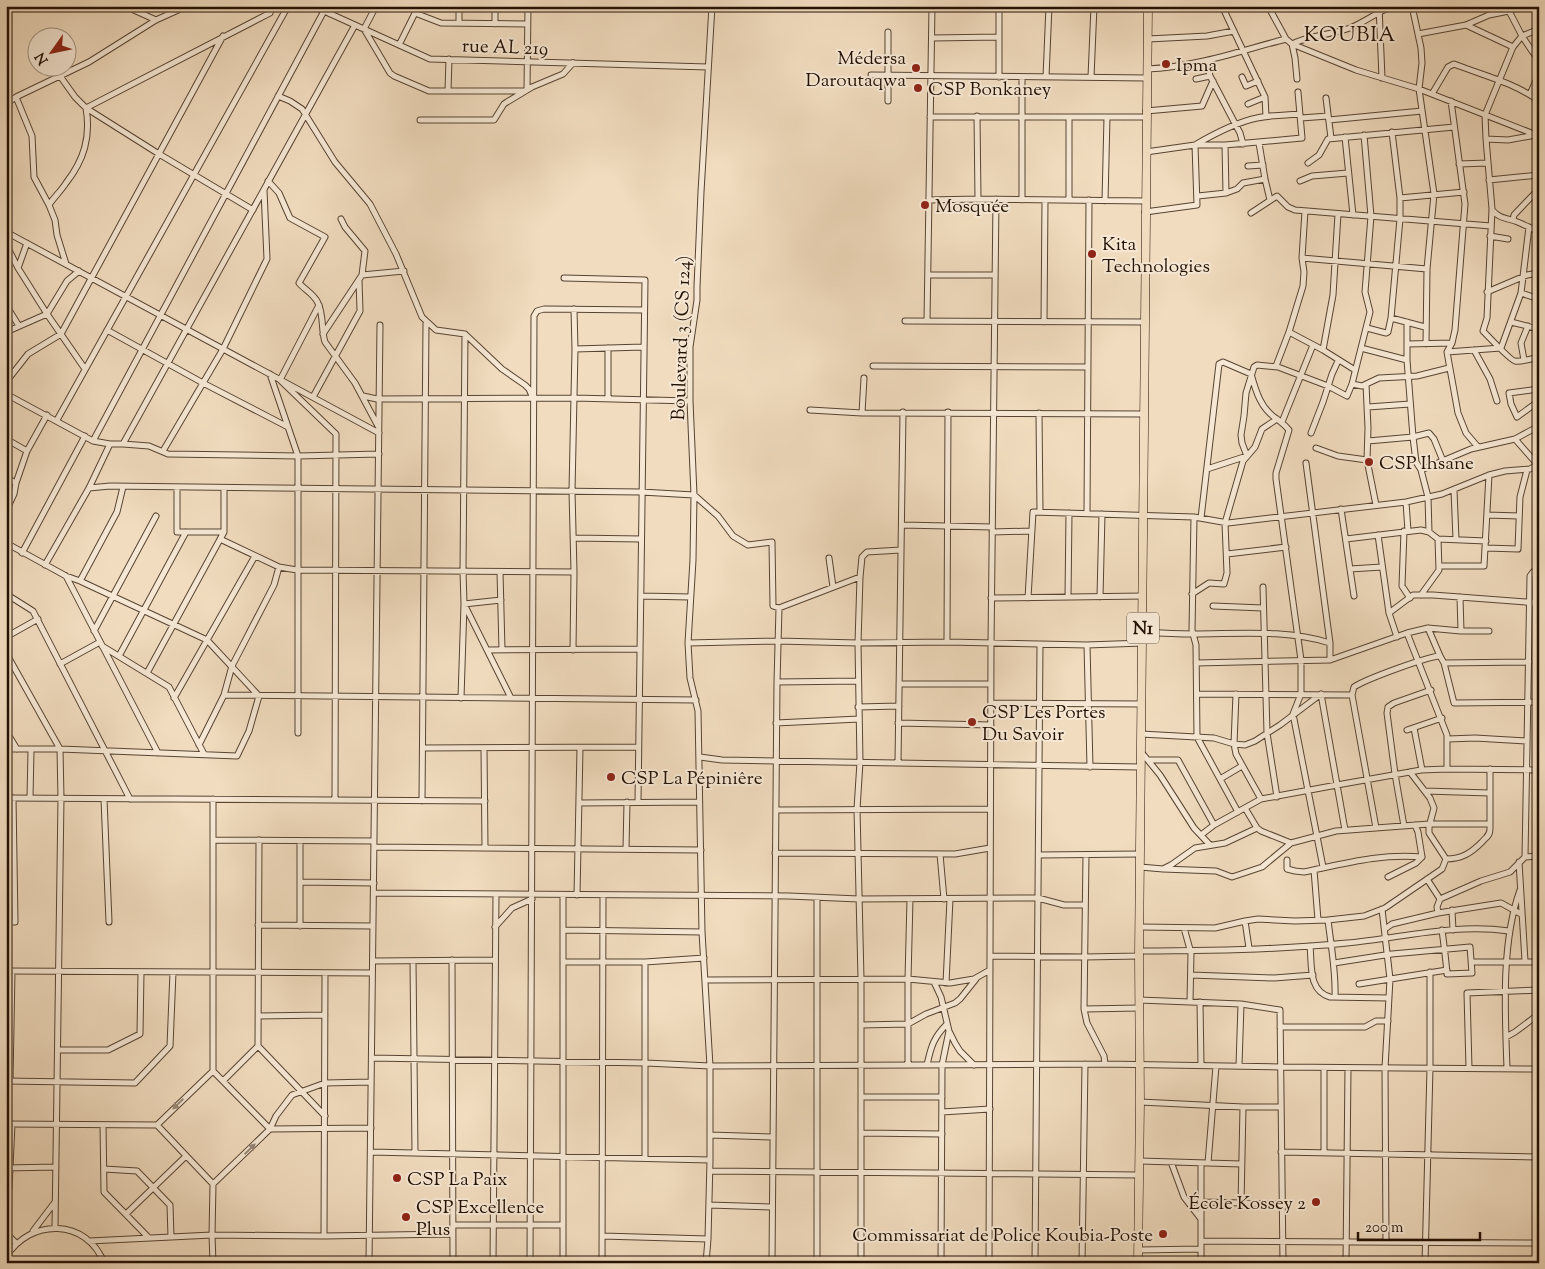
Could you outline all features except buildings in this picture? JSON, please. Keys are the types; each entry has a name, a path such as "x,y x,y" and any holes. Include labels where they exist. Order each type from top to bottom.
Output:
{"main road":[{"name":"N1","path":"1138,1263 1148,6"}],"street":[{"path":"6,14 12,6"},
{"path":"125,6 156,20"},
{"path":"78,67 156,20 187,6"},
{"path":"86,108 270,13 272,6"},
{"path":"57,420 288,6"},
{"name":"rue AL 219","path":"313,6 430,58 708,67"},
{"path":"330,14 333,6"},
{"path":"376,6 364,29 392,74 426,90 525,91"},
{"path":"399,45 415,13 415,6"},
{"path":"459,6 459,23"},
{"path":"495,6 495,24"},
{"path":"525,91 528,6"},
{"name":"Boulevard 3 (CS 124)","path":"706,1263 710,1171 710,1066 702,932 698,711 690,678 688,643 693,560 694,495 690,347 697,300 701,192 712,6"},
{"path":"927,321 932,6"},
{"path":"999,77 1000,6"},
{"path":"1046,77 1049,6"},
{"path":"1092,77 1094,6"},
{"path":"1222,6 1265,97 1266,116"},
{"path":"1268,6 1286,39 1292,44 1338,63 1419,88 1538,135"},
{"path":"1292,44 1303,39 1349,31 1379,9 1393,6"},
{"path":"1412,6 1421,48 1422,63 1419,88 1434,194 1427,269 1426,344"},
{"path":"1418,34 1466,25 1490,15 1522,6"},
{"path":"1379,9 1382,78"},
{"path":"93,441 324,11"},
{"path":"1509,11 1522,36 1539,60"},
{"path":"415,13 438,22 528,24"},
{"path":"123,444 355,25"},
{"path":"1466,25 1513,47"},
{"path":"1539,29 1522,36 1513,47 1485,115 1492,210 1487,318 1483,331 1511,360 1516,362 1539,358"},
{"path":"1148,39 1207,36 1234,31"},
{"path":"888,32 888,101"},
{"path":"6,382 28,354 61,334 223,36"},
{"path":"932,38 999,37"},
{"path":"1147,70 1207,62 1286,39"},
{"path":"1292,44 1297,79"},
{"path":"448,91 449,59"},
{"path":"1207,62 1212,78 1240,133 1243,144"},
{"path":"420,120 494,120 504,104 525,91 564,74 573,63"},
{"path":"1432,94 1451,65 1500,81 1530,94 1539,101"},
{"path":"1530,94 1539,74"},
{"path":"871,75 1146,78"},
{"path":"1022,77 1022,200"},
{"path":"1242,77 1246,86 1258,81"},
{"path":"6,104 16,97 56,78"},
{"path":"62,78 86,108 252,210"},
{"path":"930,117 1107,117 1147,114 1202,106 1212,78"},
{"path":"1196,80 1212,78"},
{"path":"1146,152 1195,146 1259,143 1302,138 1298,92"},
{"path":"278,96 300,107 334,162 370,204 387,233 419,312 426,323 431,328 440,332 459,332 464,334 502,369 525,385 534,398"},
{"path":"16,97 32,136 34,177 55,220 57,235 66,264"},
{"path":"1248,104 1265,97"},
{"path":"1326,98 1331,138"},
{"path":"1451,101 1464,192 1464,224 1455,330 1452,343 1446,352 1458,413 1466,433 1478,447"},
{"path":"49,205 70,178 86,145 89,123 86,108"},
{"path":"1195,146 1252,119 1266,116 1328,118 1422,111"},
{"path":"977,116 978,199"},
{"path":"1069,117 1069,200"},
{"path":"1105,201 1107,117"},
{"path":"1308,163 1319,156 1326,140 1331,138 1454,127"},
{"path":"1366,328 1386,333 1388,332 1391,318 1400,219 1400,198 1392,132"},
{"path":"1247,456 1241,435 1246,393 1254,367 1257,365 1276,366 1328,386 1347,396 1352,384 1370,312 1364,292 1371,216 1364,135"},
{"path":"1486,139 1508,140 1538,135"},
{"path":"1345,137 1354,215"},
{"path":"1259,143 1270,200"},
{"path":"1225,145 1226,193"},
{"path":"1145,212 1196,206 1198,204 1195,146"},
{"path":"1459,164 1488,163"},
{"path":"1248,166 1263,165"},
{"path":"1300,181 1312,176 1348,173"},
{"path":"1489,180 1539,175"},
{"path":"1198,196 1226,193 1239,188 1243,183 1265,179"},
{"path":"268,181 279,193 290,218 324,237 299,283 315,298 319,305 325,342 363,396 379,431"},
{"path":"163,451 223,348 267,259 264,188"},
{"path":"1400,198 1464,192"},
{"path":"1513,220 1514,215 1534,194 1539,197"},
{"path":"1251,212 1277,196 1290,209 1491,226"},
{"path":"989,1263 990,725 996,199"},
{"path":"929,200 1146,201"},
{"path":"1044,322 1045,200"},
{"path":"1087,513 1089,200"},
{"path":"1492,210 1502,218 1513,220 1539,232"},
{"path":"1276,366 1303,286 1302,258 1305,211"},
{"path":"1323,350 1333,295 1338,214"},
{"path":"313,397 360,311 361,278 365,251 345,227 342,219"},
{"path":"1501,348 1521,294 1529,227"},
{"path":"6,232 280,380 379,431"},
{"path":"1490,236 1508,239"},
{"path":"18,268 27,243"},
{"path":"6,244 18,268 47,314 85,369"},
{"path":"1302,258 1427,269"},
{"path":"6,332 47,314 67,281 79,271"},
{"path":"323,334 361,278 404,271"},
{"path":"1487,292 1522,277 1539,273"},
{"path":"928,275 995,275"},
{"path":"564,278 645,280 638,802"},
{"path":"1521,294 1539,299"},
{"path":"6,305 19,326"},
{"path":"280,380 319,305"},
{"path":"530,1263 534,698 534,316 540,309 644,310"},
{"path":"573,650 574,309"},
{"path":"1391,318 1425,327"},
{"path":"905,321 1145,322"},
{"path":"1407,322 1407,360 1413,437 1416,462 1421,470 1428,498 1429,532"},
{"path":"1511,322 1539,328"},
{"path":"422,801 426,323"},
{"path":"369,1263 380,325"},
{"path":"1524,360 1521,343 1528,326"},
{"path":"108,330 203,383 288,427"},
{"path":"1289,332 1355,370"},
{"path":"461,698 464,604 462,571 464,334"},
{"path":"1407,344 1452,343"},
{"path":"1192,594 1210,583 1224,584 1228,573 1225,523 1243,461 1255,447 1262,429 1279,420 1313,345"},
{"path":"575,349 643,347"},
{"path":"608,348 608,399"},
{"path":"1361,348 1407,360"},
{"path":"1446,352 1501,348"},
{"path":"1474,350 1490,379 1497,401"},
{"path":"1311,433 1338,360"},
{"path":"1238,812 1197,737 1196,645 1193,634 1192,594 1198,518 1207,470 1219,364 1223,362 1251,374 1260,401 1289,430 1276,473 1276,479 1301,660 1301,694 1293,714 1323,867"},
{"path":"873,366 1088,367"},
{"path":"1352,384 1359,386 1384,377 1408,376 1450,368"},
{"path":"270,374 298,456 298,734"},
{"path":"862,412 864,378"},
{"path":"280,380 336,434 335,800"},
{"path":"1366,384 1368,407 1367,460 1376,505"},
{"path":"1539,389 1509,393 1511,404 1517,417 1539,401"},
{"path":"6,394 93,441 149,446 168,454 298,456 379,454"},
{"path":"363,396 380,399 574,398 690,401"},
{"path":"1368,407 1410,404"},
{"path":"810,410 1144,414"},
{"path":"898,763 903,412"},
{"path":"947,642 948,412"},
{"path":"1039,413 1040,512"},
{"path":"6,511 14,494 16,483 28,451 47,415"},
{"path":"1421,470 1478,447 1515,439 1539,426"},
{"path":"1368,441 1413,437 1429,433 1443,461"},
{"path":"22,553 85,436"},
{"path":"6,439 28,451"},
{"path":"1028,598 1034,512 1198,518 1225,523 1406,502 1454,490 1489,475 1505,471 1527,470 1538,464 1515,439"},
{"path":"45,564 89,488 110,444"},
{"path":"1316,448 1338,456 1367,460"},
{"path":"1207,470 1247,456"},
{"path":"1306,463 1330,643 1330,660"},
{"path":"1486,548 1518,549 1520,497 1527,470"},
{"path":"1440,566 1484,566 1489,475"},
{"path":"6,478 16,483"},
{"path":"89,488 110,486 123,488 572,491 694,495 718,516 733,536 748,545 772,542 773,606 779,608 860,577"},
{"path":"177,487 177,532 224,532"},
{"path":"80,581 117,512 123,488"},
{"path":"147,673 224,532 224,488"},
{"path":"1454,490 1456,539"},
{"path":"1406,502 1402,586 1410,598"},
{"path":"1341,509 1354,596"},
{"path":"1068,597 1069,513"},
{"path":"1100,597 1102,514"},
{"path":"1487,515 1519,516"},
{"path":"94,631 156,516"},
{"path":"902,524 1032,531"},
{"path":"1346,539 1421,530 1429,532 1438,538 1486,541"},
{"path":"119,656 186,532"},
{"path":"1378,536 1389,613 1397,637"},
{"path":"573,538 641,539"},
{"path":"1422,595 1437,575 1440,566 1438,538"},
{"path":"220,539 279,567 298,570 574,572"},
{"path":"6,543 66,576 207,640 259,696"},
{"path":"1227,554 1286,547"},
{"path":"860,1263 861,979 857,809 860,762 858,644 860,577 862,557 867,552 901,550"},
{"path":"174,698 255,556"},
{"path":"829,558 833,587"},
{"path":"199,745 224,695 232,666 274,585 279,567"},
{"path":"1350,569 1382,567"},
{"path":"1525,857 1530,576 1539,569"},
{"path":"500,572 502,650"},
{"path":"66,576 158,753"},
{"path":"1263,587 1267,733 1277,797"},
{"path":"6,594 33,611 38,619 130,799"},
{"path":"1389,613 1413,595 1539,603"},
{"path":"641,596 690,597"},
{"path":"991,598 1142,596"},
{"path":"1460,597 1461,631"},
{"path":"464,604 501,600"},
{"path":"464,604 511,698"},
{"path":"1213,606 1263,608"},
{"path":"772,1263 776,723 779,608"},
{"path":"6,637 38,619"},
{"path":"1196,663 1330,660 1407,633 1428,628 1489,631"},
{"path":"1428,628 1444,663 1454,702 1539,702"},
{"path":"1143,632 1193,634 1247,633 1298,636 1330,643"},
{"path":"1407,633 1442,718 1448,739 1447,769"},
{"path":"688,643 778,641 858,644 947,642 1087,645 1142,643"},
{"path":"101,644 168,687 204,754"},
{"path":"60,664 101,644"},
{"path":"1035,1263 1040,645"},
{"path":"1087,645 1090,766"},
{"path":"488,650 640,649"},
{"path":"6,653 60,750 61,798 55,1228"},
{"path":"1376,828 1352,695 1354,687 1432,657 1440,656"},
{"path":"1444,663 1529,662"},
{"path":"777,682 858,681"},
{"path":"899,684 991,684"},
{"path":"1404,826 1395,774 1387,714 1388,707 1430,690"},
{"path":"1197,694 1352,695"},
{"path":"1236,694 1234,744 1236,754 1261,800"},
{"path":"1141,734 1214,738 1234,744 1249,744 1321,694"},
{"path":"1321,694 1345,830"},
{"path":"224,695 696,700"},
{"path":"6,749 237,756 249,731 259,696"},
{"path":"991,703 1142,704"},
{"path":"858,707 899,706"},
{"path":"1407,730 1442,718"},
{"path":"776,723 859,719"},
{"path":"898,723 990,725"},
{"path":"1414,728 1422,770"},
{"path":"6,731 17,749"},
{"path":"1448,739 1475,738 1527,741"},
{"path":"422,748 638,747"},
{"path":"484,748 485,848"},
{"path":"577,895 580,748"},
{"path":"30,798 32,750"},
{"path":"1141,752 1160,775 1194,828 1210,845"},
{"path":"700,757 722,760 1141,768"},
{"path":"1148,760 1178,760 1214,825"},
{"path":"1220,779 1242,766"},
{"path":"1201,835 1214,825 1261,800 1337,785 1422,770 1539,770"},
{"path":"1446,859 1460,858 1474,850 1490,833 1490,770"},
{"path":"1410,772 1430,798 1434,808 1429,824 1429,833 1446,859"},
{"path":"1425,790 1490,793"},
{"path":"6,798 485,801"},
{"path":"6,922 15,922 13,798"},
{"path":"104,798 109,922"},
{"path":"212,799 214,1070 270,1129 371,1128"},
{"path":"626,849 627,802"},
{"path":"578,803 699,802"},
{"path":"1246,808 1257,828 1265,834 1291,842"},
{"path":"776,810 990,809"},
{"path":"1140,867 1216,871 1232,877 1262,867 1291,842 1336,831 1429,824 1490,824"},
{"path":"1415,825 1422,857"},
{"path":"1164,869 1195,848 1225,843 1257,828"},
{"path":"213,840 300,841 485,848 701,850"},
{"path":"258,840 258,1046 325,1116"},
{"path":"6,841 14,841"},
{"path":"300,841 300,926"},
{"path":"775,852 940,854 990,848"},
{"path":"940,854 947,899 946,984"},
{"path":"1039,855 1140,854"},
{"path":"1086,855 1084,1008 1087,1023 1104,1056 1105,1064"},
{"path":"1438,913 1437,907 1440,899 1481,881 1510,872 1525,857 1539,856"},
{"path":"1287,860 1287,869 1304,872 1374,857 1422,857"},
{"path":"1388,877 1416,863 1422,857"},
{"path":"1140,927 1214,928 1258,919 1295,921 1364,916 1382,909 1442,869 1446,859"},
{"path":"1519,862 1525,961"},
{"path":"1314,870 1318,920"},
{"path":"1427,879 1440,899"},
{"path":"6,881 14,881"},
{"path":"300,882 374,883"},
{"path":"1506,1068 1506,991 1509,932 1513,910 1520,890"},
{"path":"374,893 496,894 532,897 603,895 775,896 858,899 1038,898 1064,905 1084,905"},
{"path":"493,1263 496,894"},
{"path":"563,1263 564,895"},
{"path":"602,1263 603,895"},
{"path":"495,927 512,908 532,897"},
{"path":"816,898 817,1263"},
{"path":"908,1065 910,899"},
{"path":"1384,929 1392,924 1438,913 1501,903 1521,914"},
{"path":"1382,909 1390,979 1385,1068 1386,1242"},
{"path":"1452,910 1453,930"},
{"path":"1328,920 1336,983 1335,997"},
{"path":"1245,921 1249,948"},
{"path":"258,926 373,926"},
{"path":"1184,928 1191,951 1190,1002"},
{"path":"990,956 1084,958 1139,953 1331,945 1442,930 1493,929 1509,932"},
{"path":"563,930 702,932"},
{"path":"1334,963 1387,955 1444,949 1470,947 1472,973 1447,974 1447,970 1444,949 1442,930"},
{"path":"1310,946 1314,985 1324,995 1389,998"},
{"path":"563,962 646,962 704,958"},
{"path":"413,960 415,1153"},
{"path":"452,960 453,1263"},
{"path":"373,961 495,960"},
{"path":"645,1158 646,962"},
{"path":"1471,962 1539,962"},
{"path":"706,980 908,979 946,984 976,978 990,970"},
{"path":"1359,984 1447,970"},
{"path":"172,972 170,1046 135,1083 8,1081 9,971 372,973"},
{"path":"58,1050 108,1050 140,1034 141,972"},
{"path":"324,1236 325,972"},
{"path":"1425,1263 1430,1068 1430,972"},
{"path":"1191,975 1274,978 1313,975"},
{"path":"861,1025 908,1024 926,1014 951,1006 960,999 976,978"},
{"path":"934,982 942,996 949,1031 960,1052 974,1065"},
{"path":"1469,1068 1467,992 1539,990"},
{"path":"1139,1000 1241,1004 1280,1010 1283,1263"},
{"path":"1200,1002 1201,1065"},
{"path":"1239,1066 1241,1004"},
{"path":"1084,1008 1139,1008"},
{"path":"1506,1038 1539,1014"},
{"path":"258,1016 325,1015"},
{"path":"1280,1027 1365,1027 1376,1021 1388,1021"},
{"path":"927,1065 937,1035 948,1024"},
{"path":"941,1263 942,1065 949,1031"},
{"path":"223,1081 258,1046"},
{"path":"372,1058 563,1061 710,1066 1140,1064 1324,1068 1539,1069"},
{"path":"1082,1263 1085,1064"},
{"path":"1208,1163 1216,1066"},
{"path":"1324,1068 1324,1153"},
{"path":"1346,1263 1348,1068"},
{"path":"6,1192 9,1189 9,1124 157,1125 214,1070"},
{"path":"213,1263 213,1184 270,1129 276,1116 292,1095 325,1083 371,1082"},
{"path":"861,1097 942,1096"},
{"path":"1140,1102 1281,1107"},
{"path":"1241,1204 1243,1107"},
{"path":"942,1112 990,1109"},
{"path":"102,1125 104,1192 149,1238"},
{"path":"157,1125 213,1184"},
{"path":"861,1133 942,1134"},
{"path":"710,1135 773,1137"},
{"path":"370,1152 710,1160"},
{"path":"1281,1152 1539,1157"},
{"path":"126,1214 186,1156"},
{"path":"1140,1161 1241,1164"},
{"path":"1171,1162 1184,1196 1202,1220"},
{"path":"1201,1163 1201,1263"},
{"path":"8,1168 56,1168"},
{"path":"104,1169 137,1171 154,1187 170,1205 171,1237"},
{"path":"710,1171 1139,1175"},
{"path":"31,1233 56,1202"},
{"path":"1202,1202 1281,1204"},
{"path":"709,1204 772,1207"},
{"path":"453,1225 563,1225"},
{"path":"6,1257 16,1244 31,1233 38,1230 55,1228 79,1234 89,1241 104,1261 110,1263"},
{"path":"6,1233 16,1244"},
{"path":"89,1241 212,1235 452,1234"},
{"path":"602,1236 708,1240"},
{"path":"1201,1241 1539,1243"},
{"path":"1138,1250 1201,1249"}],"place":[{"name":"Ipma","path":"1166,64"},
{"name":"Médersa Daroutaqwa","path":"916,68"},
{"name":"CSP Bonkaney","path":"918,88"},
{"name":"Mosquée","path":"925,205"},
{"name":"Kita Technologies","path":"1092,254"},
{"name":"CSP Ihsane","path":"1369,462"},
{"name":"CSP Les Portes Du Savoir","path":"972,722"},
{"name":"CSP La Pépiniêre","path":"611,777"},
{"name":"CSP La Paix","path":"397,1178"},
{"name":"École Kossey 2","path":"1316,1202"},
{"name":"CSP Excellence Plus","path":"406,1217"},
{"name":"Commissariat de Police Koubia-Poste","path":"1163,1234"}],"district":[{"name":"KOUBIA","path":"1350,34"}]}
